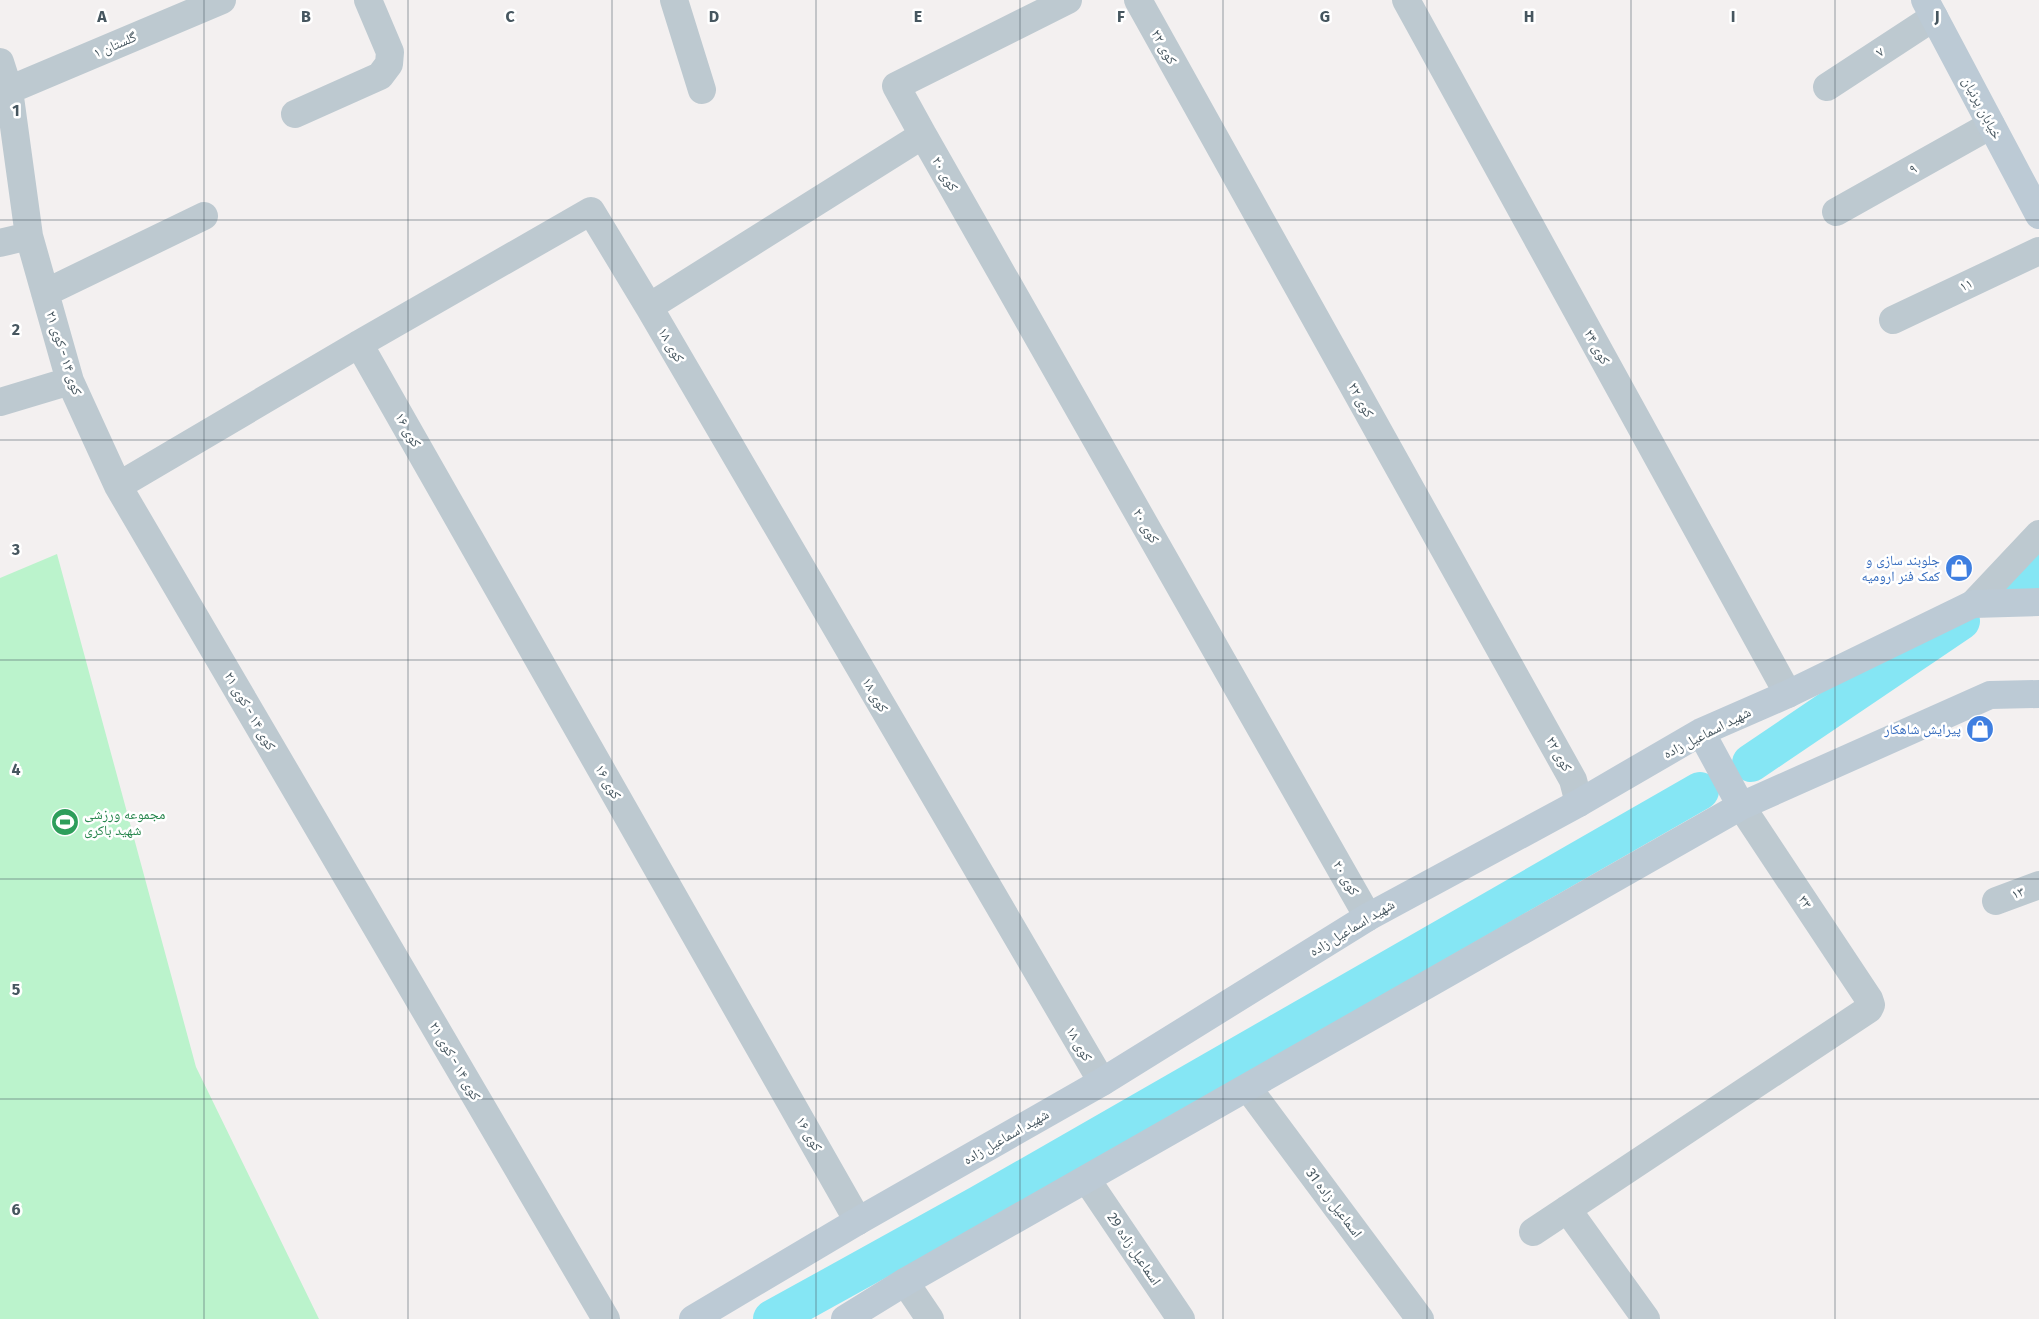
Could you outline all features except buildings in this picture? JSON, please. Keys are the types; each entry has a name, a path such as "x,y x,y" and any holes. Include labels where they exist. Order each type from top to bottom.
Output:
{"street":[{"name":"۱ گلستان","path":"9,90 222,0"},
{"path":"296,114 380,76 389,64 390,52 368,0"},
{"path":"674,0 702,90"},
{"name":"کوی ۲۰","path":"1068,0 896,86 1368,917"},
{"name":"کوی ۲۲","path":"1138,0 1573,780 1580,803"},
{"name":"کوی ۲۴","path":"1406,0 1788,694"},
{"name":"۷","path":"1827,87 1929,8"},
{"name":"خیابان پرنیان","path":"1929,8 2039,215"},
{"name":"کوی ۱۴ - کوی ۲۱","path":"0,62 9,90 29,236 70,381 118,486 606,1319"},
{"name":"۹","path":"1836,212 1991,125"},
{"path":"649,307 923,136"},
{"name":"کوی ۱۸","path":"359,344 592,211 1102,1082"},
{"path":"46,293 204,216"},
{"path":"0,243 29,236"},
{"name":"۱۱","path":"1893,320 2039,251"},
{"path":"118,486 359,344"},
{"name":"کوی ۱۶","path":"359,344 858,1221"},
{"path":"0,402 70,381"},
{"path":"1973,604 2039,534"},
{"name":"شهید اسماعیل زاده","path":"693,1319 858,1221 1102,1082 1368,917 1580,803 1701,732 1788,694 1973,604 2039,602"},
{"path":"844,1319 905,1282 1741,806 1990,695 2039,694"},
{"path":"1701,732 1741,806"},
{"name":"۳۳","path":"1567,1209 1869,1009 1871,1005 1741,806"},
{"name":"۱۳","path":"1996,901 2039,885"},
{"name":"اسماعیل زاده 31","path":"1248,1088 1420,1319"},
{"name":"اسماعیل زاده 29","path":"1087,1180 1181,1319"},
{"path":"1533,1232 1567,1209 1646,1319"},
{"path":"905,1282 930,1319"}],"green space":[{"name":"مجموعه ورزشی شهید باکری","path":"57,554 196,1067 319,1319 0,1319 0,578"}],"waterway":[{"path":"2019,582 2039,568"},
{"path":"1751,763 1961,621"},
{"path":"772,1319 980,1204 1700,791"}],"place":[{"name":"جلوبند سازی و کمک فنر ارومیه","path":"1959,568"},
{"name":"پیرایش شاهکار","path":"1980,729"},
{"name":"مجموعه ورزشی شهید باکری","path":"65,822"}]}
